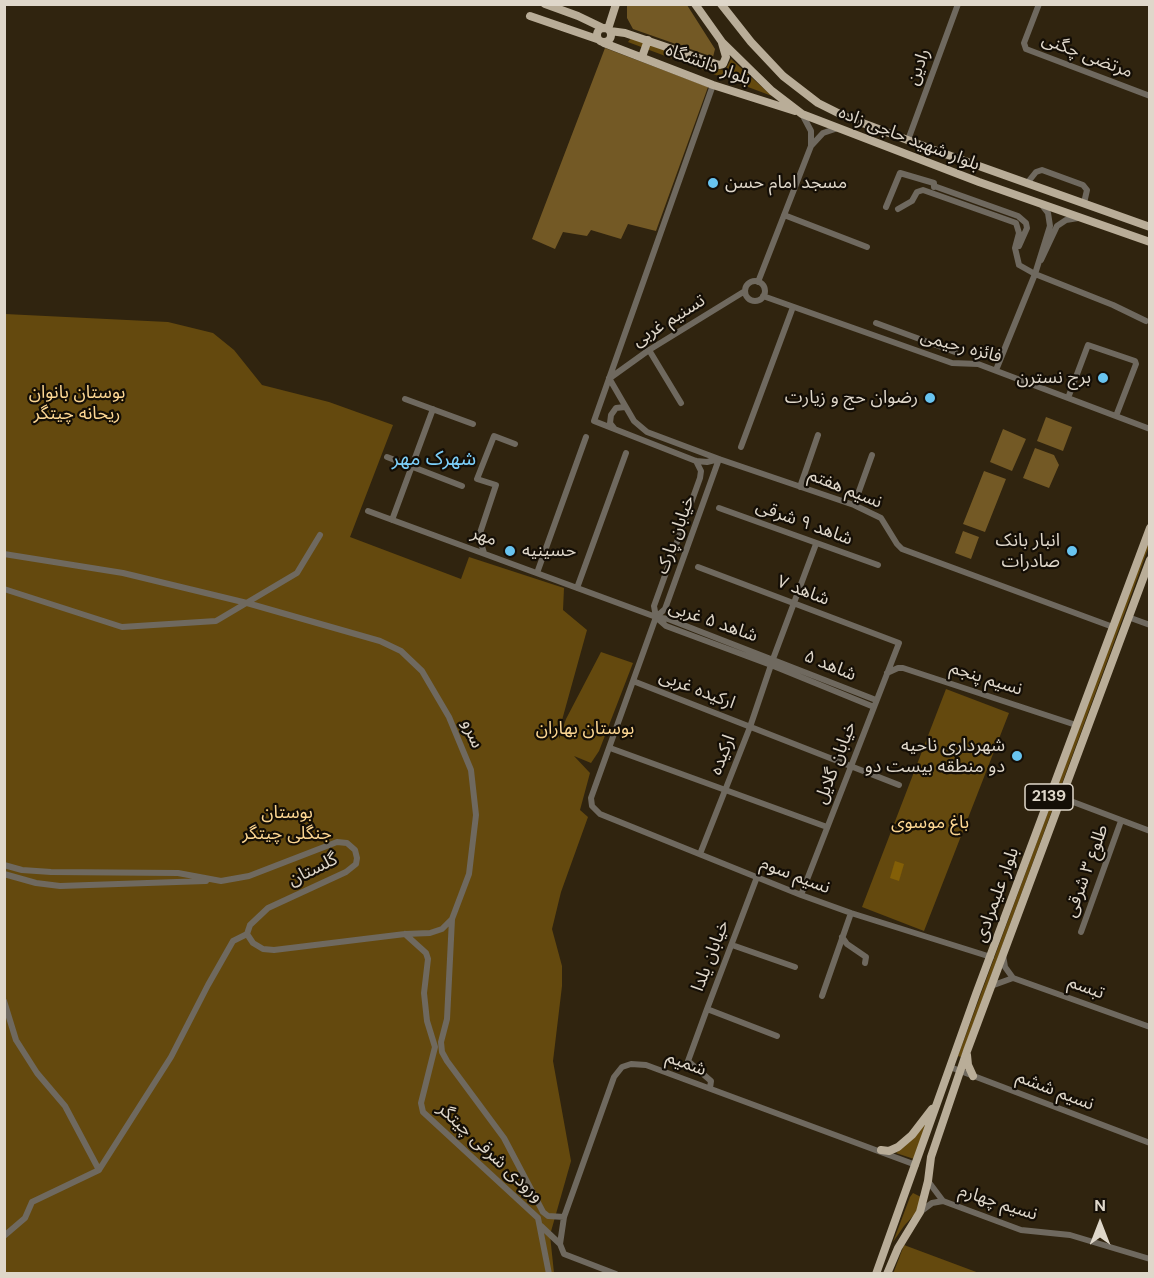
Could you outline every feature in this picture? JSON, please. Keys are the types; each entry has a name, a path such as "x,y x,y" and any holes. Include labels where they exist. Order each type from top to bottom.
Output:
{"main road":[{"name":"بلوار دانشگاه","path":"545,4 607,29 648,40 719,65 723,64 726,57 722,42"},
{"path":"607,29 597,32 601,41 608,41 611,37 607,29 616,4"},
{"name":"بلوار شهید حاجی زاده","path":"695,4 722,42 772,91 802,114 980,182 1149,242"},
{"name":"بلوار شهید حاجی زاده","path":"721,4 751,42 783,76 818,103 844,116 908,140 1149,227"},
{"name":"بلوار دانشگاه","path":"530,16 713,85 802,114"},
{"path":"642,57 648,40"},
{"path":"1036,201 1039,195 1037,186"},
{"name":"بلوار علیمرادی","path":"876,1274 1149,528"},
{"name":"بلوار علیمرادی","path":"888,1274 898,1248 920,1212 931,1157 967,1051 1149,561"},
{"path":"967,1051 968,1065 974,1076"},
{"path":"881,1150 889,1151 898,1147 925,1119 940,1097"},
{"path":"905,1197 916,1191 922,1195 923,1201"}],"street":[{"name":"رادین","path":"908,140 958,4"},
{"name":"مرتضی چگنی","path":"1040,4 1024,43 1026,49 1149,96"},
{"path":"713,85 594,422 696,461 706,462 719,459"},
{"path":"802,114 811,130 811,146"},
{"path":"758,282 811,146 823,133 839,128"},
{"path":"1028,182 1036,172 1042,170 1083,185 1086,190 1084,203"},
{"path":"886,207 900,173 934,183 933,190"},
{"path":"898,209 912,201 920,190 933,190 1020,218 1027,228 1017,252 1019,265 1146,321"},
{"path":"996,370 1035,274 1050,226 1048,213 1036,201"},
{"path":"784,215 867,247"},
{"path":"1039,263 1057,226 1066,220 1078,218"},
{"path":"758,282 764,288 763,296 758,300 752,300 745,291 750,283 758,282"},
{"name":"تسنیم غربی","path":"609,378 649,350 745,291"},
{"name":"فائزه رحیمی","path":"763,296 925,355 952,363 978,364 996,370 1149,429"},
{"path":"741,447 793,307"},
{"path":"876,323 955,352"},
{"path":"925,355 930,343"},
{"path":"1068,398 1088,345 1135,360 1136,364 1116,416"},
{"path":"649,350 681,403"},
{"name":"نسیم هفتم","path":"609,378 634,421 647,432 854,506 881,518 902,549 1113,627"},
{"path":"405,399 473,424"},
{"path":"615,429 610,423 611,415 616,408 625,407"},
{"path":"392,520 433,409"},
{"path":"800,487 818,435"},
{"path":"484,553 480,536 496,485 477,479 494,436 516,444"},
{"path":"537,573 586,437"},
{"path":"577,588 626,453"},
{"path":"854,506 872,455"},
{"path":"387,457 462,486"},
{"name":"خیابان پارک","path":"594,810 591,798 656,617 665,609 719,459"},
{"name":"خیابان پارک","path":"656,617 654,606 700,478 701,471 696,461"},
{"name":"شاهد ۹ شرقی","path":"719,508 878,565"},
{"name":"مهر","path":"368,511 656,617"},
{"path":"4,590 122,627 216,621 297,573 320,535"},
{"name":"ارکیده","path":"700,854 750,727 816,544"},
{"name":"سرو","path":"4,554 123,573 247,603 380,641 400,651 422,671 449,717 471,770 476,816 469,874 452,919 447,1019 441,1042 442,1052 504,1138 540,1208 548,1216 564,1217"},
{"name":"شاهد ۷","path":"698,567 899,643"},
{"name":"شاهد ۵ غربی","path":"656,617 668,619 772,662"},
{"path":"1128,617 1149,625"},
{"name":"خیابان گلایل","path":"801,895 899,643"},
{"name":"شاهد ۵","path":"772,662 875,703"},
{"name":"نسیم پنجم","path":"886,674 903,668 1076,725"},
{"name":"ارکیده غربی","path":"633,681 851,766"},
{"path":"610,748 827,827"},
{"path":"851,766 898,785"},
{"path":"1060,797 1149,831"},
{"name":"نسیم سوم","path":"594,810 801,895 991,957"},
{"name":"طلوع ۳ شرقی","path":"1080,932 1121,821"},
{"name":"گلستان","path":"4,865 22,870 51,872 178,873 221,880 249,876 337,842 347,843 356,850 356,864 346,872 268,908 256,918 247,934"},
{"path":"4,874 36,883 60,886 221,880"},
{"name":"خیابان یلدا","path":"757,877 707,1009 777,1036"},
{"path":"822,996 851,913"},
{"path":"4,1236 25,1218 32,1202 99,1170 171,1057 233,941 247,934 253,943 263,949 274,950 436,931 442,929 452,919"},
{"name":"ورودی شرقی چیتگر","path":"405,934 426,953 428,959 424,993 427,1021 435,1047 421,1103 423,1113 539,1222"},
{"path":"842,937 847,944 866,957 866,963"},
{"path":"732,945 795,968"},
{"path":"991,986 1013,978 1005,967 1003,953"},
{"name":"تبسم","path":"1013,978 1149,1027"},
{"path":"4,1001 16,1040 38,1073 65,1106 99,1170"},
{"path":"707,1009 688,1061 711,1080 710,1088"},
{"name":"شمیم","path":"560,1244 564,1217 614,1077 622,1067 632,1064 646,1065 881,1150 916,1165"},
{"name":"نسیم ششم","path":"950,1067 1149,1143"},
{"name":"نسیم چهارم","path":"928,1181 943,1201"},
{"name":"نسیم چهارم","path":"920,1212 932,1203 943,1201 1021,1230 1070,1235 1149,1259"},
{"path":"540,1208 539,1222 549,1274"},
{"path":"539,1222 560,1244 564,1254 616,1274"}],"green space":[{"path":"631,38 725,71 731,59 772,96 628,42"},
{"name":"بوستان جنگلی چیتگر","path":"5,314 168,322 213,333 234,350 262,385 329,402 393,425 350,537 461,579 469,557 564,588 563,610 587,630 559,731 559,739 566,719 601,652 633,663 599,751 591,763 574,756 590,773 580,810 588,817 561,892 552,929 562,966 562,986 553,1061 571,1161 550,1235 554,1273 5,1274"},
{"path":"1149,538 1149,546 1109,656 961,1057 958,1056"},
{"name":"باغ موسوی","path":"946,689 1009,713 924,931 862,907"},
{"path":"929,1119 914,1159 896,1153 914,1138"},
{"path":"913,1193 921,1197 922,1206 893,1242 910,1197"},
{"path":"904,1245 979,1273 893,1274"}],"shaded area":[{"path":"627,5 687,5 715,49 713,57 633,29 627,18"},
{"path":"605,48 708,87 656,231 628,224 621,239 591,230 587,236 563,232 555,249 532,239"},
{"path":"1046,417 1072,427 1063,451 1037,441"},
{"path":"1003,429 1026,439 1012,471 990,462"},
{"path":"1035,448 1054,455 1059,465 1049,488 1023,478"},
{"path":"984,471 1006,479 985,532 963,524"},
{"path":"963,531 979,537 971,559 955,553"},
{"path":"895,861 904,864 899,881 890,878"}],"place":[{"name":"مسجد امام حسن","path":"713,183"},
{"name":"برج نسترن","path":"1103,378"},
{"name":"رضوان حج و زیارت","path":"930,398"},
{"name":"حسینیه","path":"510,551"},
{"name":"انبار بانک صادرات","path":"1072,551"},
{"name":"شهرداری ناحیه دو منطقه بیست دو","path":"1017,756"}],"district":[{"name":"شهرک مهر","path":"434,460"}],"park label":[{"name":"بوستان بانوان ریحانه چیتگر","path":"77,403"},
{"name":"بوستان بهاران","path":"585,729"}]}
